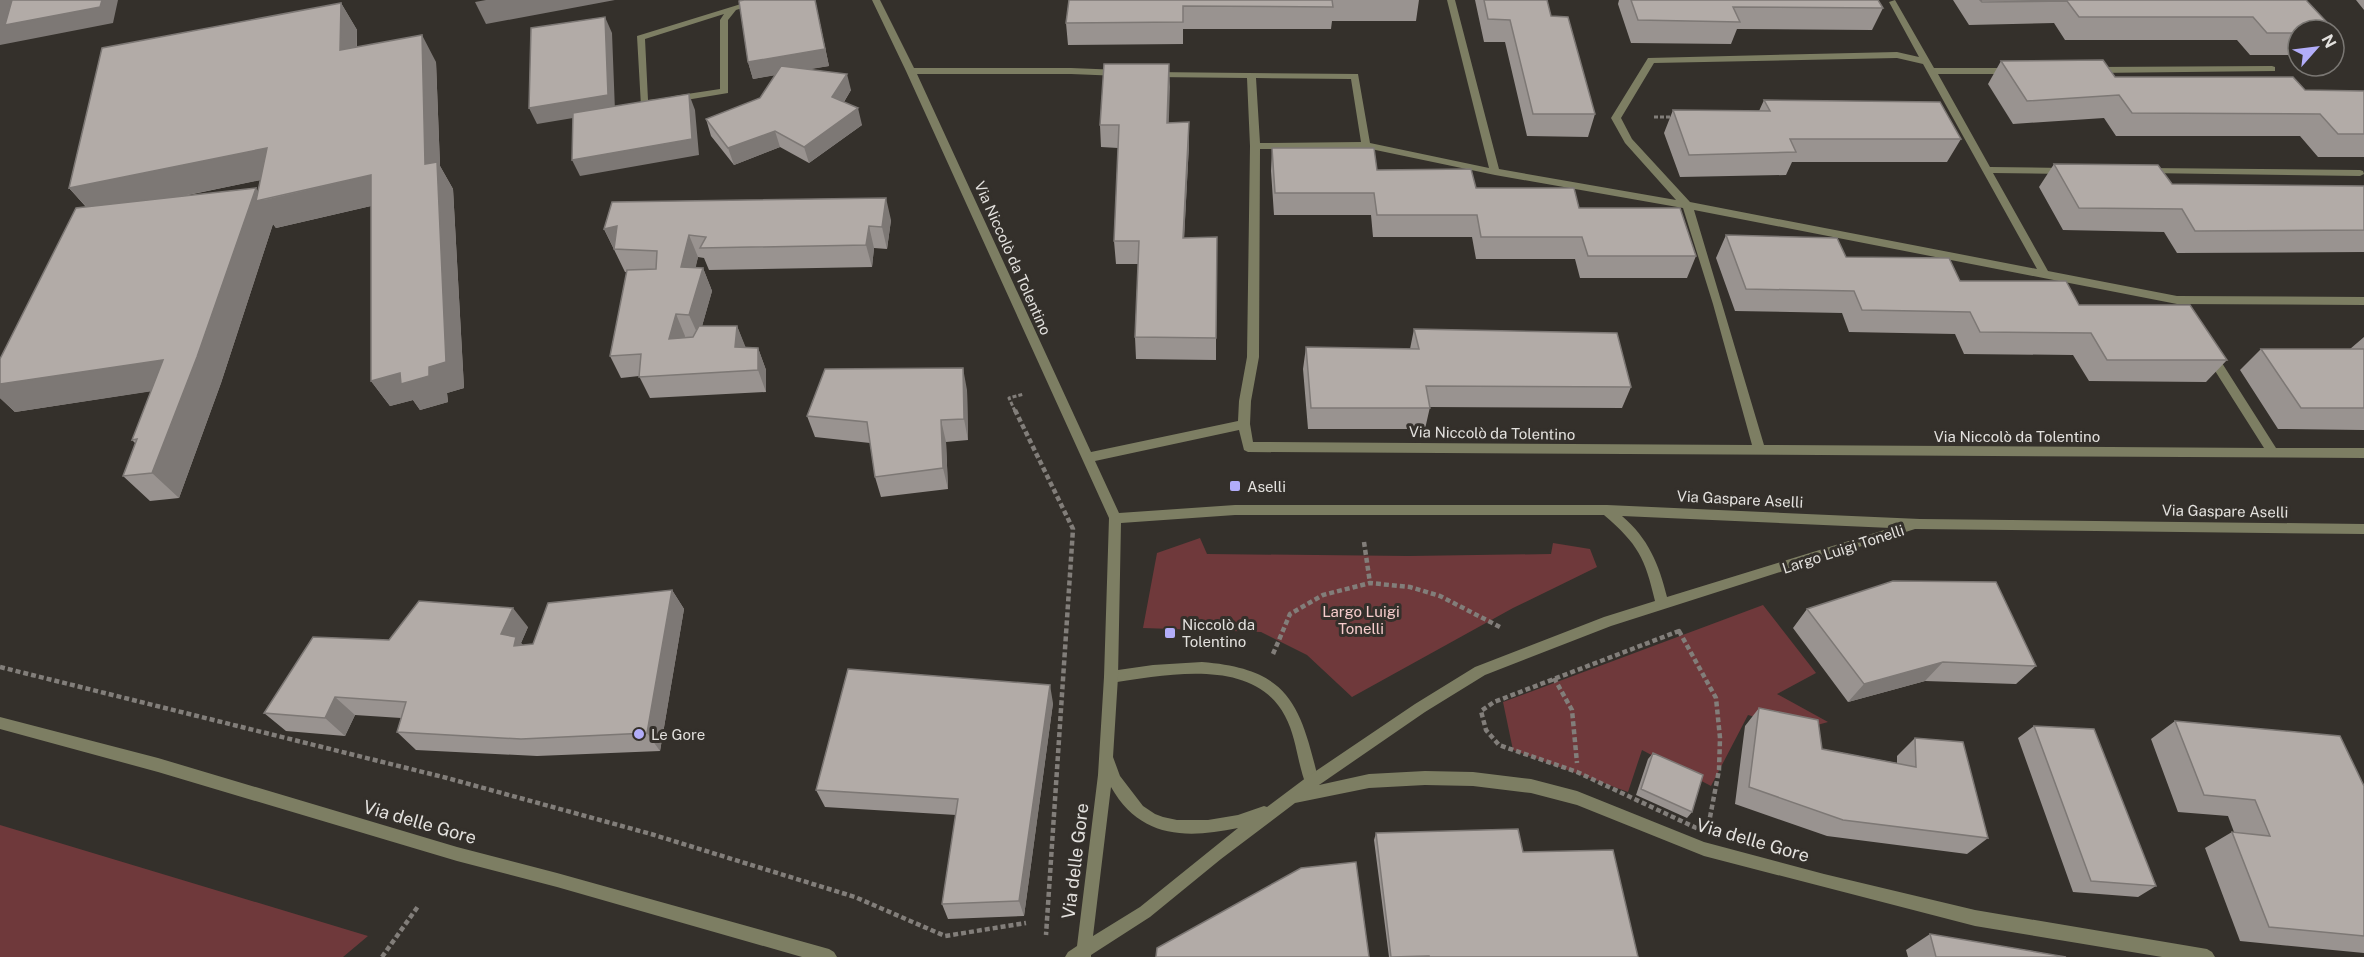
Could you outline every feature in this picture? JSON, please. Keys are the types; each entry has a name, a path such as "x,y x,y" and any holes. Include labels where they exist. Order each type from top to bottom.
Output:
{"street":[{"path":"733,8 724,20 725,91 644,104 640,38 733,8 764,0"},
{"name":"Via Niccolò da Tolentino","path":"876,0 911,70 1115,518 1111,677"},
{"path":"1451,0 1495,172"},
{"path":"1893,2 2044,273"},
{"path":"1760,451 1687,205 1628,141 1616,118 1652,60 1897,55 1930,67 2014,71"},
{"path":"2085,70 2272,69"},
{"path":"911,70 1071,71 1133,74"},
{"path":"1145,74 1355,75 1366,145"},
{"name":"Via Niccolò da Tolentino","path":"1251,75 1256,146 1252,357 1244,424 1248,447 2364,453"},
{"path":"1256,146 1366,145 1495,172 1687,205 2044,273 2180,305 2364,301"},
{"path":"1988,170 2081,171"},
{"path":"2139,171 2360,173"},
{"path":"2207,348 2274,454"},
{"path":"1087,458 1244,424"},
{"name":"Via Gaspare Aselli","path":"1115,518 1235,510 1607,510 1920,524 2364,529"},
{"path":"1607,510 1635,533 1644,546 1657,581 1662,605"},
{"name":"Largo Luigi Tonelli","path":"1216,854 1312,782 1420,708 1480,671 1599,625 1920,524"},
{"path":"1111,677 1174,668 1223,668 1261,682 1282,698 1294,718 1312,782"},
{"name":"Largo Luigi Tonelli","path":"1105,775 1111,677"},
{"name":"Via delle Gore","path":"0,723 158,765 457,854 829,957"},
{"name":"Largo Luigi Tonelli","path":"1107,746 1109,767 1115,782 1134,808 1151,820 1183,826 1226,824 1252,818 1290,799"},
{"name":"Via delle Gore","path":"1080,955 1105,775"},
{"name":"Via delle Gore","path":"1290,799 1369,781 1425,778 1473,779 1531,786 1577,798 1704,849 1824,881 1975,918 2207,957"},
{"name":"Via delle Gore","path":"1080,955 1144,912 1216,854"}],"path":[{"path":"1616,118 1674,117"},
{"path":"1030,392 1009,399 1073,529 1046,940"},
{"path":"1361,509 1370,583"},
{"path":"1261,682 1290,614 1323,595 1370,583 1410,587 1440,596 1501,627"},
{"path":"1679,631 1716,698 1720,738 1719,770 1707,833 1577,772 1499,745 1489,738 1483,727 1481,711 1554,678 1679,631"},
{"path":"0,667 447,778 651,834 855,897 945,936 1026,923"},
{"path":"1554,678 1572,710 1576,737 1577,772"},
{"path":"382,957 419,905"}],"green space":[{"name":"Largo Luigi Tonelli","path":"1200,538 1207,554 1409,556 1551,554 1553,543 1590,549 1597,567 1513,608 1352,697 1307,655 1261,632 1143,628 1157,553"},
{"path":"1763,605 1816,673 1777,694 1828,722 1803,729 1748,715 1711,786 1642,750 1628,792 1513,750 1503,702"},
{"path":"0,825 368,936 343,957 0,957"}],"building":[{"path":"12,0 102,0 100,7 5,25"},
{"path":"815,0 825,49 748,62 739,1"},
{"path":"1069,0 1332,0 1333,7 1183,6 1183,22 1066,23"},
{"path":"1484,0 1547,0 1551,16 1568,17 1595,114 1533,114 1510,20 1488,19"},
{"path":"1631,0 1878,0 1883,8 1733,7 1740,22 1638,20"},
{"path":"1980,0 2306,0 2323,18 2286,18 2286,33 2267,33 2253,17 2079,17 2067,1 1982,2"},
{"path":"341,3 340,50 422,35 425,164 437,162 446,362 429,367 429,376 401,384 400,373 371,381 371,175 256,201 267,148 69,188 102,48"},
{"path":"605,17 608,95 529,108 531,28"},
{"path":"2103,60 2115,77 2286,77 2294,78 2305,90 2364,91 2364,134 2338,134 2320,114 2132,113 2119,95 2027,101 2001,61"},
{"path":"1104,64 1169,64 1167,123 1189,122 1183,238 1217,237 1216,338 1135,337 1139,241 1114,241 1119,125 1100,125"},
{"path":"781,66 847,74 832,97 858,108 804,147 775,131 728,148 706,119 760,98"},
{"path":"689,94 692,139 572,160 573,113"},
{"path":"1764,100 1940,102 1961,139 1790,139 1796,152 1689,155 1673,110 1770,111"},
{"path":"1272,148 1374,148 1377,170 1471,169 1476,188 1574,188 1579,208 1680,208 1696,256 1588,256 1582,237 1481,237 1477,215 1377,215 1374,193 1275,193"},
{"path":"2054,164 2158,165 2172,184 2364,186 2364,230 2195,231 2182,209 2079,208"},
{"path":"256,188 197,357 152,473 123,476 137,439 132,440 163,360 0,384 0,359 76,208"},
{"path":"886,198 882,227 869,226 866,245 700,248 706,237 689,235 681,267 703,268 689,315 676,314 669,339 693,337 699,326 737,326 735,347 758,348 758,370 639,377 641,354 610,356 627,270 656,269 657,251 614,249 617,226 604,229 612,202"},
{"path":"1726,235 1837,238 1846,257 1949,258 1960,281 2066,281 2079,305 2190,305 2227,360 2107,360 2091,333 1980,332 1970,312 1862,310 1854,291 1746,289"},
{"path":"1414,329 1617,333 1631,387 1426,386 1430,408 1311,408 1306,347 1419,349"},
{"path":"2261,349 2364,349 2364,408 2301,408"},
{"path":"963,368 964,419 941,420 943,468 875,477 867,422 807,416 825,369"},
{"path":"1893,581 1996,582 2036,666 1943,662 1864,684 1807,609"},
{"path":"672,590 647,733 521,739 397,732 406,702 335,697 325,718 264,713 313,637 389,640 419,601 513,608 501,634 516,637 514,646 533,644 548,603"},
{"path":"848,669 1050,685 1019,901 942,904 958,799 816,790"},
{"path":"1759,708 1818,720 1822,749 1916,767 1915,738 1963,742 1988,838 1843,820 1749,787"},
{"path":"2175,721 2340,736 2364,786 2364,936 2269,927 2232,832 2270,836 2255,800 2204,795"},
{"path":"2034,726 2094,729 2156,886 2091,881"},
{"path":"1653,753 1703,775 1692,812 1641,789"},
{"path":"1518,829 1523,852 1613,850 1638,957 1391,957 1376,833"},
{"path":"1356,862 1369,957 1156,957 1157,948 1301,868"},
{"path":"1930,934 2066,957 1936,957"}],"place":[{"name":"Aselli","path":"1235,486"},
{"name":"Niccolò da Tolentino","path":"1170,633"},
{"name":"Le Gore","path":"639,734"}]}
